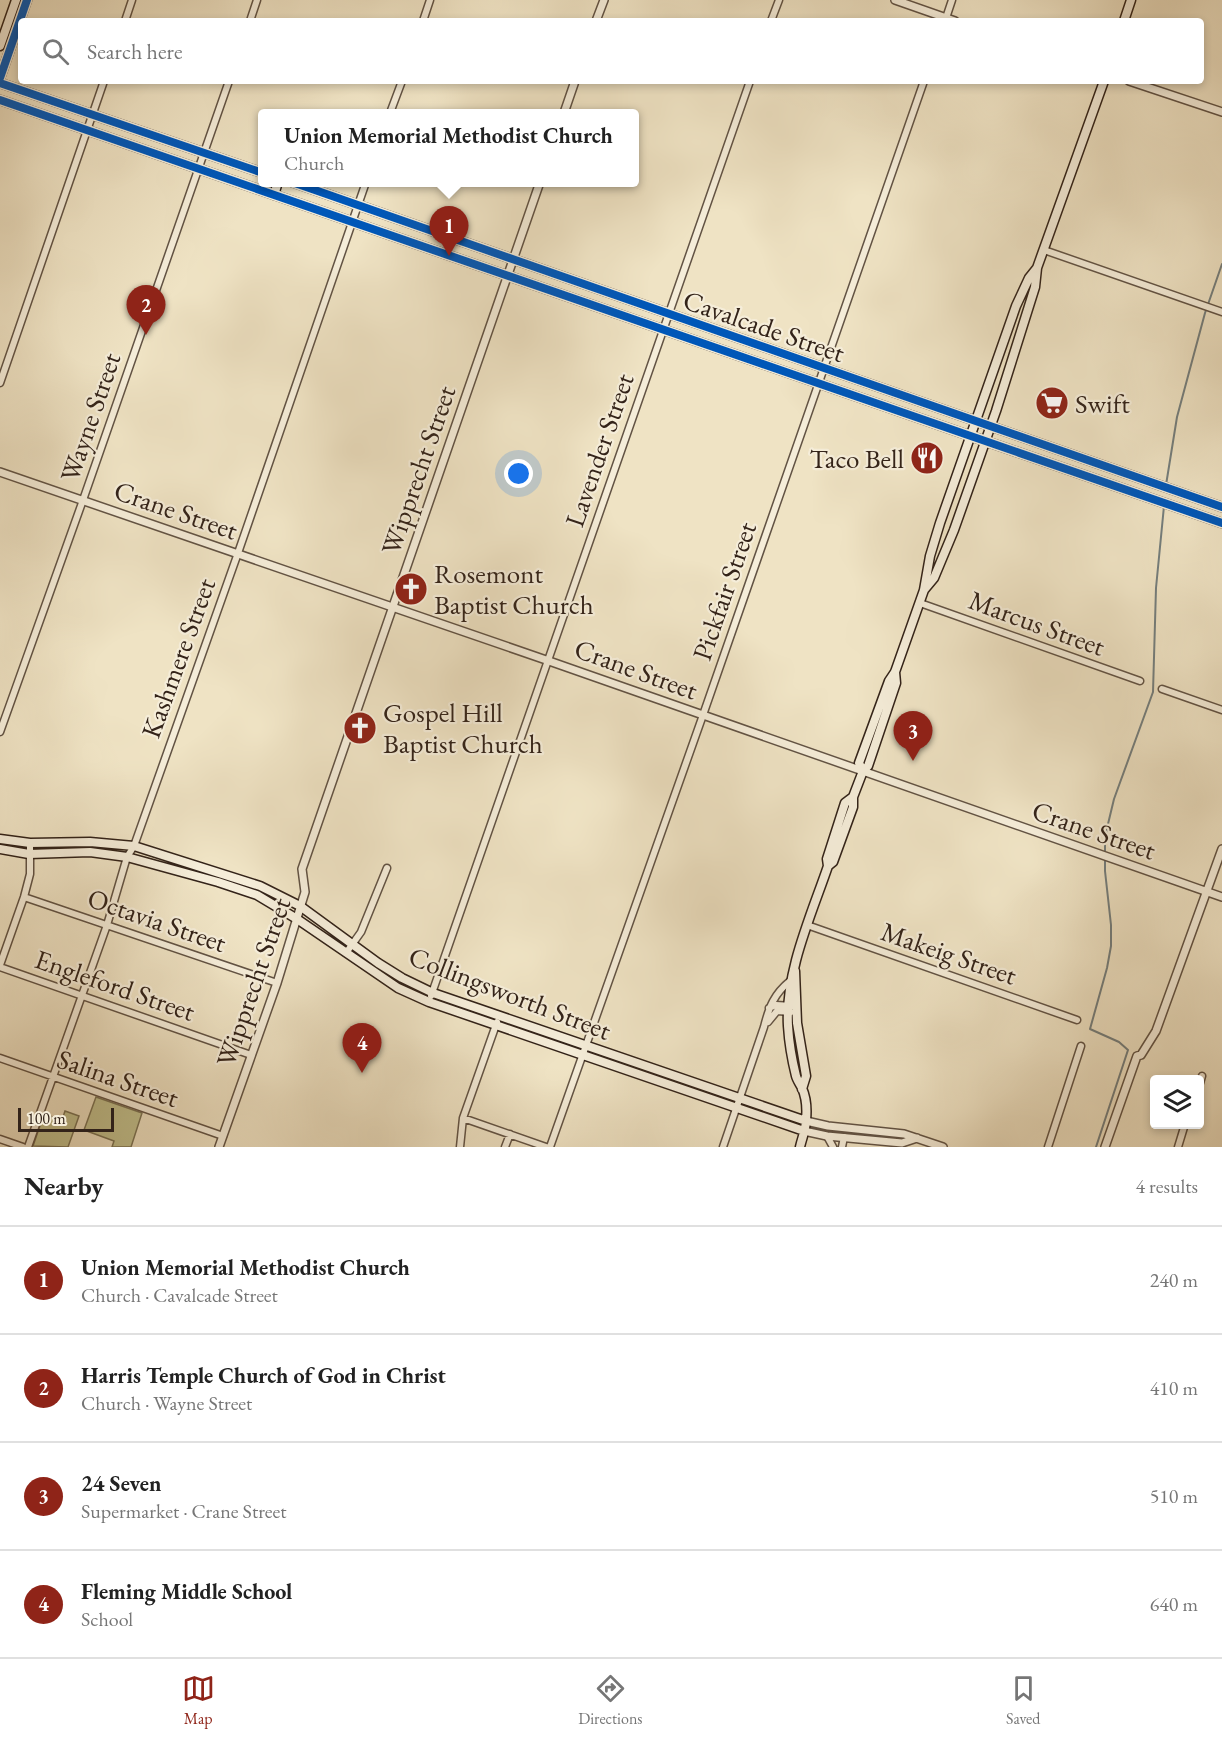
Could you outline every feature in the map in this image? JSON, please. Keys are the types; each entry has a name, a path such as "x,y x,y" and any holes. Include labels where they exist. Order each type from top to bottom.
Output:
{"main road":[{"path":"0,46 16,0"},
{"path":"21,18 27,0"},
{"path":"1125,18 1131,0"},
{"path":"0,78 18,26"},
{"path":"0,83 258,171"},
{"path":"924,590 934,578 954,530 991,426 1035,287 1037,268 1103,84"},
{"name":"Cavalcade Street","path":"0,100 1222,523"},
{"path":"274,195 277,187"},
{"name":"Cavalcade Street","path":"305,187 1218,506"},
{"path":"429,248 435,232"},
{"path":"792,1009 799,948 828,866 826,860 845,803 853,797 863,771 868,766 896,683 895,672 924,590 930,556 940,523 1009,324 1029,278 1037,268"},
{"path":"584,302 590,287"},
{"path":"1009,324 1022,328"},
{"path":"740,356 745,342"},
{"path":"1099,480 1104,466"},
{"path":"1210,519 1218,506"},
{"path":"940,523 954,530"},
{"name":"Collingsworth Street","path":"0,838 30,843 90,842 134,846 260,886 300,906 402,978 433,993 806,1121"},
{"name":"Collingsworth Street","path":"0,849 29,854 90,852 127,857 257,895 297,919 398,988 429,1002 804,1131"},
{"path":"795,968 790,981 792,1009 806,1076 802,1089 806,1121 800,1147"}],"street":[{"path":"126,18 132,0"},
{"path":"251,18 257,0"},
{"path":"424,18 430,0"},
{"path":"597,18 604,0"},
{"path":"772,18 779,0"},
{"path":"895,0 942,18"},
{"path":"945,18 952,0"},
{"path":"0,383 103,84"},
{"name":"Wayne Street","path":"0,732 228,84"},
{"path":"392,109 401,84"},
{"path":"566,109 574,84"},
{"name":"Lavender Street","path":"429,1002 749,84"},
{"name":"Pickfair Street","path":"548,1147 703,716 923,84"},
{"path":"1138,84 1222,112"},
{"name":"Kashmere Street","path":"28,1147 107,925 127,857 134,846 238,553 364,187"},
{"name":"Wipprecht Street","path":"219,1147 297,919 305,892 302,869 539,187"},
{"path":"1044,250 1222,312"},
{"name":"Crane Street","path":"0,472 394,607 1222,897"},
{"name":"Marcus Street","path":"920,603 1140,681"},
{"path":"1162,689 1222,710"},
{"path":"0,966 30,874 30,843"},
{"path":"1105,1147 1137,1056 1141,1055 1156,1031 1222,849"},
{"path":"346,952 361,932 387,868"},
{"name":"Octavia Street","path":"24,897 277,983"},
{"name":"Makeig Street","path":"807,925 1077,1020"},
{"name":"Engleford Street","path":"0,938 8,941"},
{"name":"Engleford Street","path":"0,966 251,1055"},
{"path":"723,1147 741,1099 769,1008 779,990 790,981"},
{"path":"769,1008 776,1005 792,1009"},
{"path":"764,1027 777,1011 792,1009"},
{"path":"460,1147 463,1118 499,1016"},
{"path":"1048,1147 1081,1046"},
{"name":"Salina Street","path":"0,1058 223,1136"},
{"path":"463,1118 548,1147"},
{"name":"Collingsworth Street","path":"806,1121 828,1126 904,1134 943,1147"},
{"path":"1178,1147 1184,1129"},
{"name":"Collingsworth Street","path":"804,1131 827,1136 902,1143 917,1138"},
{"path":"505,1147 510,1134"},
{"path":"827,1136 833,1147"},
{"path":"842,1147 844,1137"},
{"path":"0,1139 22,1147"}],"green space":[{"path":"96,1097 142,1113 131,1147 112,1147 114,1141 84,1130"},
{"path":"65,1111 79,1116 68,1147 33,1146 44,1114 62,1120"}],"waterway":[{"path":"1166,485 1177,417 1205,313 1222,264"},
{"path":"1096,1147 1128,1050 1119,1042 1090,1029 1111,946 1105,842 1114,799 1153,692 1156,588 1164,506"}],"cycle path":[{"path":"21,18 27,0"},
{"path":"0,78 18,26"},
{"path":"0,83 258,171"},
{"path":"0,100 1222,523"},
{"path":"306,187 1222,507"}],"place":[{"name":"Union Memorial Methodist Church","path":"449,256"},
{"name":"Harris Temple Church of God in Christ","path":"146,335"},
{"name":"Swift","path":"1052,403"},
{"name":"Taco Bell","path":"927,458"},
{"name":"Rosemont Baptist Church","path":"411,589"},
{"name":"Gospel Hill Baptist Church","path":"360,728"},
{"name":"24 Seven","path":"913,761"},
{"name":"Fleming Middle School","path":"362,1073"}]}
